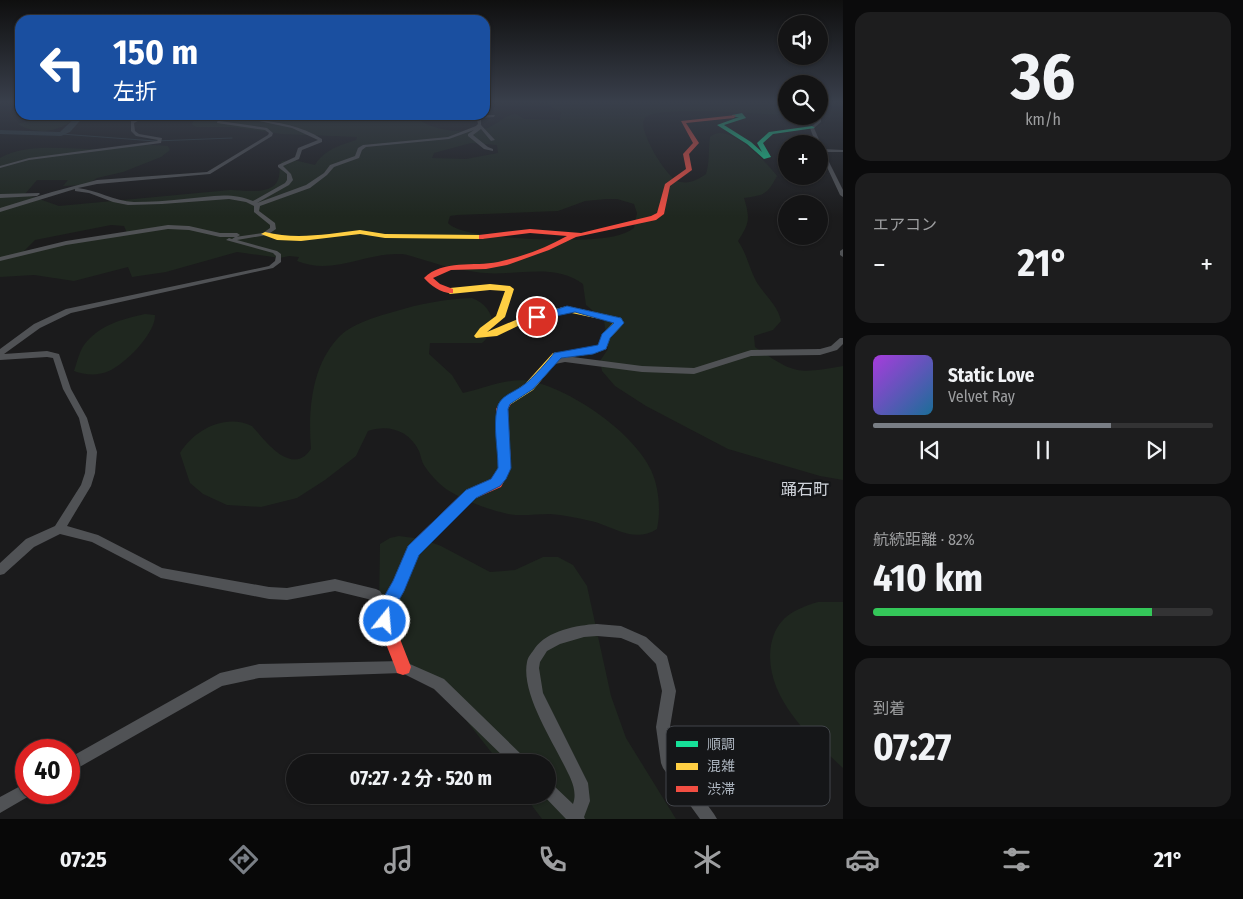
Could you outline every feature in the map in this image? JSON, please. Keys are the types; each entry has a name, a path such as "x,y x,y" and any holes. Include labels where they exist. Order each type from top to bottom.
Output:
{"street":[{"path":"0,167 29,159 159,142 160,140"},
{"path":"0,210 55,192 103,181 208,173 263,140"},
{"path":"255,204 290,180 289,174 280,166 297,158 300,148 320,140"},
{"path":"0,196 86,190 106,195 121,203 183,201 215,196 255,204 287,195 324,178 332,166 357,157 360,154 360,149 366,146 419,140"},
{"path":"477,140 491,150"},
{"path":"482,144 489,140"},
{"path":"0,259 66,243 177,226 220,235 262,235 301,239 360,232 385,236 478,238 530,231 574,235 596,233 648,220 660,214 666,187 674,177 688,170 686,154 696,143 694,140"},
{"path":"745,140 764,157 768,157 760,143 762,140"},
{"path":"828,148 843,151"},
{"path":"828,163 843,195"},
{"path":"0,355 37,326 69,311 276,265 279,254 276,252 229,240 262,235 274,229 273,224 259,215 255,204"},
{"path":"555,361 557,355 593,351 602,347 606,337 619,323 618,320 567,309 521,321 494,334 479,336 483,330 500,318 510,289 494,286 471,291 456,291 435,285 428,278 436,271 454,267 495,265 562,243 574,235"},
{"path":"403,667 385,621 385,609 399,586 413,551 471,494 496,482 502,476 505,468 502,409 505,402 530,387 543,370 555,361 565,359 642,369 694,371 751,353 820,352 834,348 843,340"},
{"path":"0,355 47,354 56,356 67,389 83,418 92,452 90,473 86,486 59,529 30,543 0,570"},
{"path":"59,529 94,538 161,573 269,593 287,594 335,585 344,586 376,595 385,609"},
{"path":"556,798 576,818 582,802 581,783 536,694 533,668 543,647 550,643 584,630 621,632 642,641 662,662 669,691 663,727 666,749"},
{"path":"80,760 220,680 259,672 403,667 439,684 511,754"},
{"path":"0,805 15,796"},
{"path":"699,806 709,819"}],"shaded area":[{"path":"355,140 648,140 666,171 677,181 689,182 706,174 710,140 739,140 756,153 777,176 764,193 744,198 748,220 745,230 738,241 756,281 774,305 781,321 773,330 754,336 755,347 796,370 805,371 843,366 843,480 820,476 728,449 646,406 615,386 602,371 600,361 608,349 604,320 586,305 583,284 571,277 558,273 476,272 448,267 402,254 375,256 337,265 324,266 297,261 299,257 289,256 280,258 237,252 166,272 132,277 128,267 74,281 34,275 0,277 0,158 11,153 36,148 99,149 142,145 168,146 170,150 161,157 123,172 97,178 87,185 63,186 68,180 37,180 25,194 59,206 230,190 263,190 275,185 282,161 294,160 315,165 328,152 338,146","holes":["471,143 497,145 498,153 466,159 432,158 434,153","617,199 634,204 637,213 634,228 620,235 604,238 580,240 494,236 457,229 448,223 450,216 457,215 558,211 585,201","111,225 124,226 127,233 24,251 35,240"]},
{"path":"472,298 485,306 492,318 491,331 488,337 482,343 430,343 429,354 452,375 463,393 516,380 534,382 566,394 584,404 617,428 643,456 651,470 659,499 657,529 640,535 576,518 550,514 510,514 492,510 456,495 441,485 425,466 419,451 410,438 397,430 383,428 368,431 356,456 325,480 297,498 261,507 227,505 203,494 190,483 180,453 193,437 211,426 221,423 242,422 252,426 280,454 296,459 304,457 311,449 311,405 317,376 329,350 343,333 371,319 412,307"},
{"path":"145,314 155,315 154,322 145,339 123,362 109,371 100,374 74,371 82,348 97,332 111,324"},
{"path":"399,536 422,539 441,546 490,572 515,570 543,557 558,557 573,565 587,586 611,696 626,738 666,803 666,806 668,806 676,819 542,819 531,804 556,804 556,754 493,754 454,705 404,661 379,609 380,544 390,538"},
{"path":"818,602 843,602 843,768 830,756 830,726 801,726 781,698 774,681 770,663 773,636 787,616 801,608"}],"waterway":[{"path":"145,140 175,140"}],"traffic: fast":[{"path":"745,140 764,157 768,157 760,143 763,140"}],"traffic: slow":[{"path":"265,234 277,238 301,239 360,232 385,236 482,237"},
{"path":"450,291 490,287 510,289 500,317 483,330 479,336 494,334 521,321 567,309 618,320 619,323 605,337 602,347 593,351 557,355 529,387 505,404"}],"traffic: jam":[{"path":"482,237 530,231 581,235 653,218 660,214 667,185 689,170 686,154 696,143 694,140"},
{"path":"450,291 437,286 428,278 435,273 451,268 495,265 514,260 547,249 574,235"},
{"path":"403,667 385,621 385,609 399,586 413,551 471,494 496,483 505,468 502,409 505,404"}],"district":[{"name":"踊石町","path":"805,489"}],"route":[{"path":"385,621 385,609 399,586 413,551 471,494 496,482 502,476 505,468 502,409 505,402 512,396 530,387 543,370 555,361 557,355 593,351 602,347 606,337 619,323 618,320 575,309 567,309 537,317"}]}
